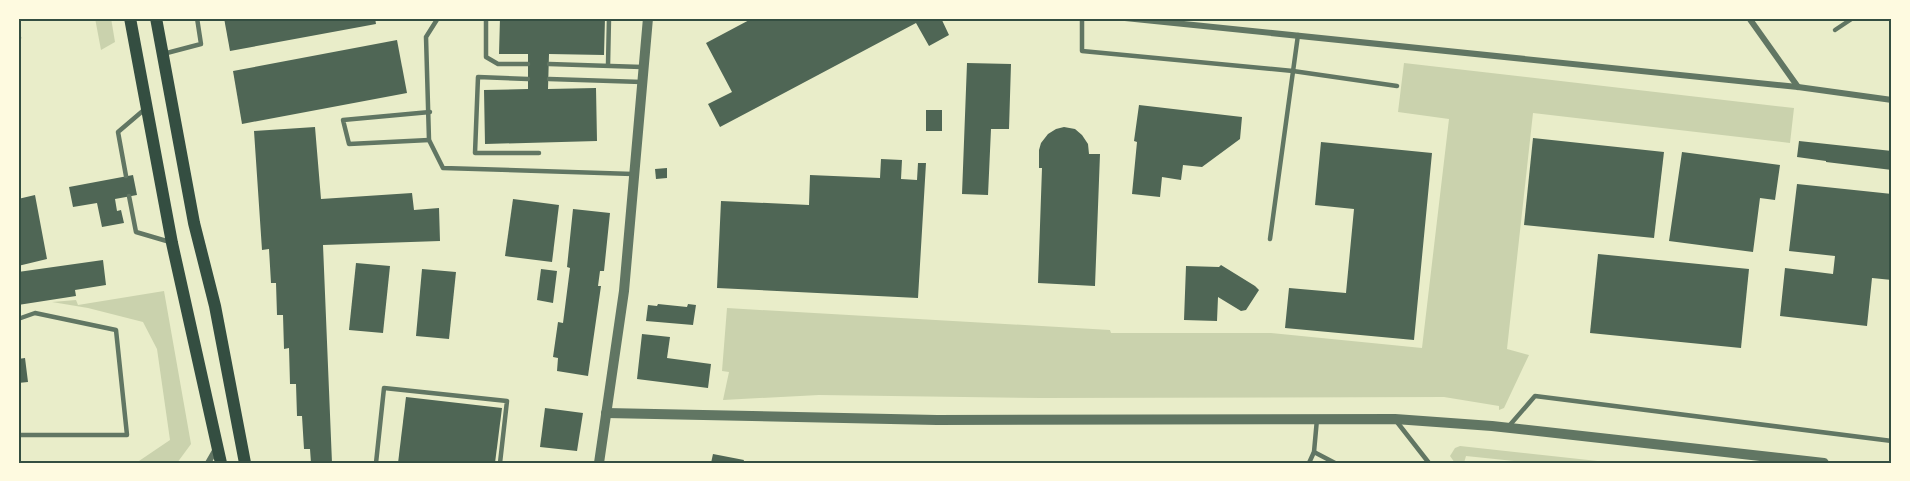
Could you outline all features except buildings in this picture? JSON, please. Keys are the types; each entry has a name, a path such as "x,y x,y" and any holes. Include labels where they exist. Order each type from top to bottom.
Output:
{"main road":[{"path":"130,18 172,243 221,463"},
{"path":"156,18 194,223 215,306 245,463"}],"street":[{"path":"599,463 621,317 636,174 648,18"},
{"path":"1125,18 1798,87 1892,100"},
{"path":"1749,18 1798,87"},
{"path":"606,413 937,420 1395,419 1507,428 1824,463"},
{"path":"208,463 218,446"}],"lane":[{"path":"163,54 201,44 197,18"},
{"path":"438,18 426,38 430,112 429,140 443,168 636,174"},
{"path":"486,18 486,57 498,64 528,64"},
{"path":"608,65 609,18"},
{"path":"1082,18 1082,51 1293,71 1397,86"},
{"path":"1835,30 1853,18"},
{"path":"1270,239 1298,35"},
{"path":"549,64 645,67"},
{"path":"528,79 478,77 475,153 539,153"},
{"path":"549,79 644,82"},
{"path":"126,176 118,132 147,107"},
{"path":"429,140 349,144 343,120 430,112"},
{"path":"129,196 136,232 172,243"},
{"path":"18,319 35,313 116,330 127,435 18,435"},
{"path":"376,463 384,388 507,401 500,463"},
{"path":"1507,428 1535,396 1892,441"},
{"path":"1309,463 1314,452 1317,419"},
{"path":"1395,419 1428,463"},
{"path":"1314,452 1335,463"}],"green space":[{"path":"95,18 111,18 115,42 101,50"},
{"path":"1404,63 1794,108 1790,143 1533,113 1507,349 1529,355 1504,408 1499,410 1499,406 1444,397 1041,398 819,395 723,400 729,372 722,371 727,308 1110,330 1111,333 1271,333 1422,348 1449,119 1398,112"},
{"path":"164,291 191,444 177,463 136,463 170,440 157,349 143,322 88,308 52,302 76,300 78,305"},
{"path":"1460,446 1616,463 1534,463 1466,456 1464,463 1455,463 1450,456 1455,448"}]}
